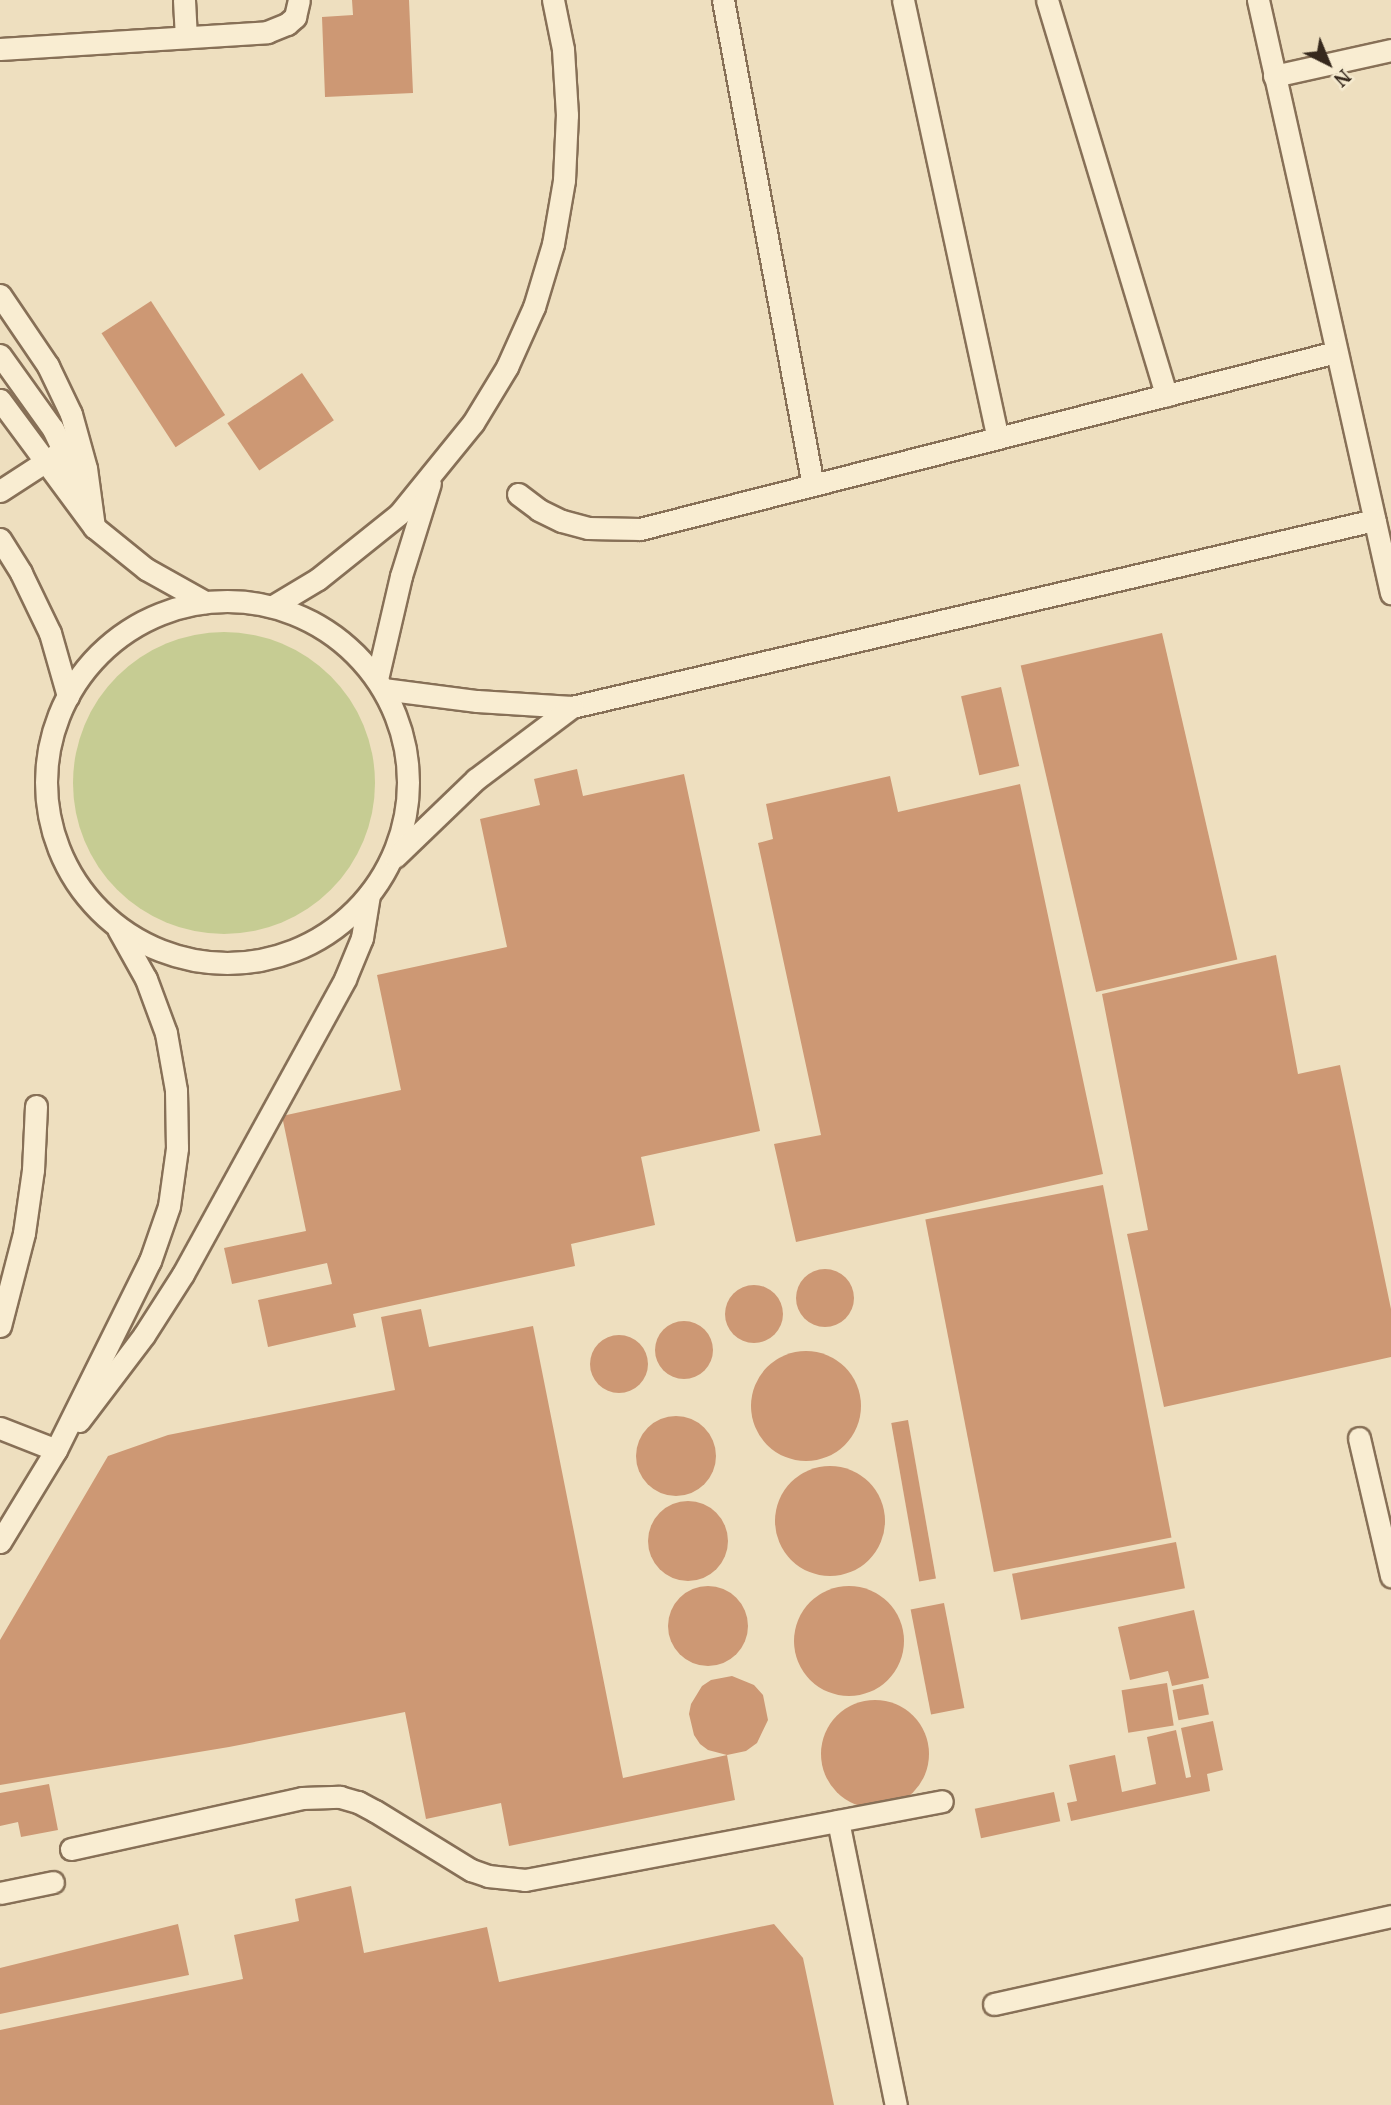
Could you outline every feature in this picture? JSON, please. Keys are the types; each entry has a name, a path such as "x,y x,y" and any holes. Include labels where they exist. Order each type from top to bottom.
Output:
{"lane":[{"path":"184,0 186,37"},
{"path":"0,49 278,30 295,16 299,0"},
{"path":"273,606 318,579 360,548 399,514 473,423 507,367 534,307 553,244 564,180 567,115 563,49 554,0"},
{"path":"723,0 813,485"},
{"path":"903,0 998,438"},
{"path":"1047,0 1166,396"},
{"path":"1258,0 1391,593"},
{"path":"1274,76 1391,50"},
{"path":"0,295 48,366 63,450 94,527 146,569 205,602"},
{"path":"518,494 562,521 614,531 640,529 1336,352"},
{"path":"0,355 27,391 92,497 94,527"},
{"path":"0,400 63,450"},
{"path":"0,491 63,450"},
{"path":"380,684 401,576 433,474"},
{"path":"380,684 477,701 572,706 1374,520"},
{"path":"0,539 21,573 50,633 68,696"},
{"path":"0,562 21,573"},
{"path":"239,601 273,606 304,617 332,633 357,654 380,684 398,722 407,757 408,793 402,829 389,863 369,895 340,923 307,945 269,959 229,964 190,960 152,948 117,928 87,898 63,862 49,822 45,779 51,736 68,696 87,667 121,636 140,623 171,609 205,602 239,601"},
{"path":"389,863 477,779 572,706"},
{"path":"56,1450 144,1335 183,1274 351,969 362,938 369,895"},
{"path":"0,1542 56,1450 150,1261 169,1206 177,1148 176,1090 166,1033 146,979 117,928"},
{"path":"0,1326 24,1233 33,1170 36,1106"},
{"path":"0,1429 56,1450"},
{"path":"1359,1438 1391,1576"},
{"path":"71,1849 302,1798 340,1797 366,1806 471,1870 488,1876 525,1880 942,1801"},
{"path":"838,1821 896,2105"},
{"path":"0,1893 53,1882"},
{"path":"994,2004 1391,1916"}],"green space":[{"path":"224,632 253,635 282,644 308,657 331,676 350,699 363,725 372,754 375,783 372,812 363,841 350,867 331,890 308,909 282,922 253,931 224,934 195,931 166,922 140,909 117,890 98,867 85,841 76,812 73,783 76,754 85,725 98,699 117,676 140,657 166,644 195,635"}],"building":[{"path":"352,0 409,0 413,93 325,97 322,17 353,15"},
{"path":"151,301 225,415 176,447 102,333"},
{"path":"302,373 334,420 259,471 227,423"},
{"path":"1162,633 1237,959 1096,992 1021,666"},
{"path":"1001,687 1019,766 979,775 961,696"},
{"path":"577,769 583,796 684,774 760,1131 641,1157 655,1225 571,1244 575,1266 353,1314 356,1327 268,1347 258,1300 332,1284 327,1263 232,1284 224,1248 306,1231 282,1116 401,1090 377,975 507,947 480,819 540,805 534,779"},
{"path":"890,776 898,812 1020,784 1103,1174 796,1242 774,1144 821,1135 758,843 773,839 766,804"},
{"path":"1276,955 1298,1074 1340,1065 1391,1309 1391,1357 1164,1407 1127,1234 1148,1230 1102,994"},
{"path":"1103,1185 1172,1537 994,1572 925,1220"},
{"path":"825,1269 836,1271 849,1282 854,1298 852,1309 841,1322 825,1327 814,1325 801,1314 796,1298 798,1287 809,1274"},
{"path":"754,1285 775,1293 783,1314 775,1335 754,1343 733,1335 725,1314 733,1293"},
{"path":"421,1309 429,1347 533,1326 623,1778 727,1755 735,1800 509,1846 501,1803 426,1819 405,1712 229,1747 0,1785 0,1640 108,1456 168,1435 395,1390 381,1317"},
{"path":"684,1321 695,1323 708,1334 713,1350 711,1361 700,1374 684,1379 673,1377 660,1366 655,1350 657,1339 668,1326"},
{"path":"619,1335 640,1343 648,1364 640,1385 619,1393 598,1385 590,1364 598,1343"},
{"path":"806,1351 827,1355 845,1367 857,1385 861,1406 857,1427 845,1445 827,1457 806,1461 785,1457 767,1445 755,1427 751,1406 755,1385 767,1367 785,1355"},
{"path":"676,1416 691,1419 704,1428 713,1441 716,1456 713,1471 704,1484 691,1493 676,1496 661,1493 648,1484 639,1471 636,1456 639,1441 648,1428 661,1419"},
{"path":"908,1420 936,1579 919,1582 891,1423"},
{"path":"830,1466 851,1470 869,1482 881,1500 885,1521 881,1542 869,1560 851,1572 830,1576 809,1572 791,1560 779,1542 775,1521 779,1500 791,1482 809,1470"},
{"path":"688,1501 703,1504 716,1513 725,1526 728,1541 725,1556 716,1569 703,1578 688,1581 673,1578 660,1569 651,1556 648,1541 651,1526 660,1513 673,1504"},
{"path":"1176,1542 1185,1588 1021,1620 1012,1574"},
{"path":"708,1586 723,1589 736,1598 745,1611 748,1626 745,1641 736,1654 723,1663 708,1666 693,1663 680,1654 671,1641 668,1626 671,1611 680,1598 693,1589"},
{"path":"849,1586 870,1591 888,1602 899,1620 904,1641 899,1662 888,1680 870,1691 849,1696 828,1691 810,1680 799,1662 794,1641 799,1620 810,1602 828,1591"},
{"path":"944,1603 964,1708 931,1715 911,1609"},
{"path":"1194,1610 1209,1678 1172,1686 1168,1671 1130,1680 1118,1627"},
{"path":"732,1676 754,1685 763,1695 768,1720 757,1743 746,1751 727,1755 708,1750 700,1744 694,1735 689,1714 691,1704 702,1686 711,1680"},
{"path":"1167,1683 1174,1725 1128,1733 1122,1690"},
{"path":"1203,1684 1209,1714 1178,1720 1173,1690"},
{"path":"875,1700 896,1704 913,1716 925,1733 929,1754 925,1775 913,1792 896,1804 875,1808 854,1804 837,1792 825,1775 821,1754 825,1733 837,1716 854,1704"},
{"path":"1213,1721 1223,1770 1207,1774 1210,1791 1071,1821 1067,1803 1077,1801 1069,1765 1115,1755 1122,1792 1156,1784 1147,1737 1176,1730 1186,1778 1191,1777 1181,1728"},
{"path":"49,1784 58,1830 21,1837 18,1822 0,1826 0,1793"},
{"path":"1054,1792 1060,1821 981,1838 975,1809"},
{"path":"351,1886 364,1953 487,1927 499,1982 774,1924 803,1958 834,2105 0,2105 0,2030 243,1979 234,1935 299,1921 295,1899"},
{"path":"178,1924 189,1975 0,2014 0,1968"}]}
